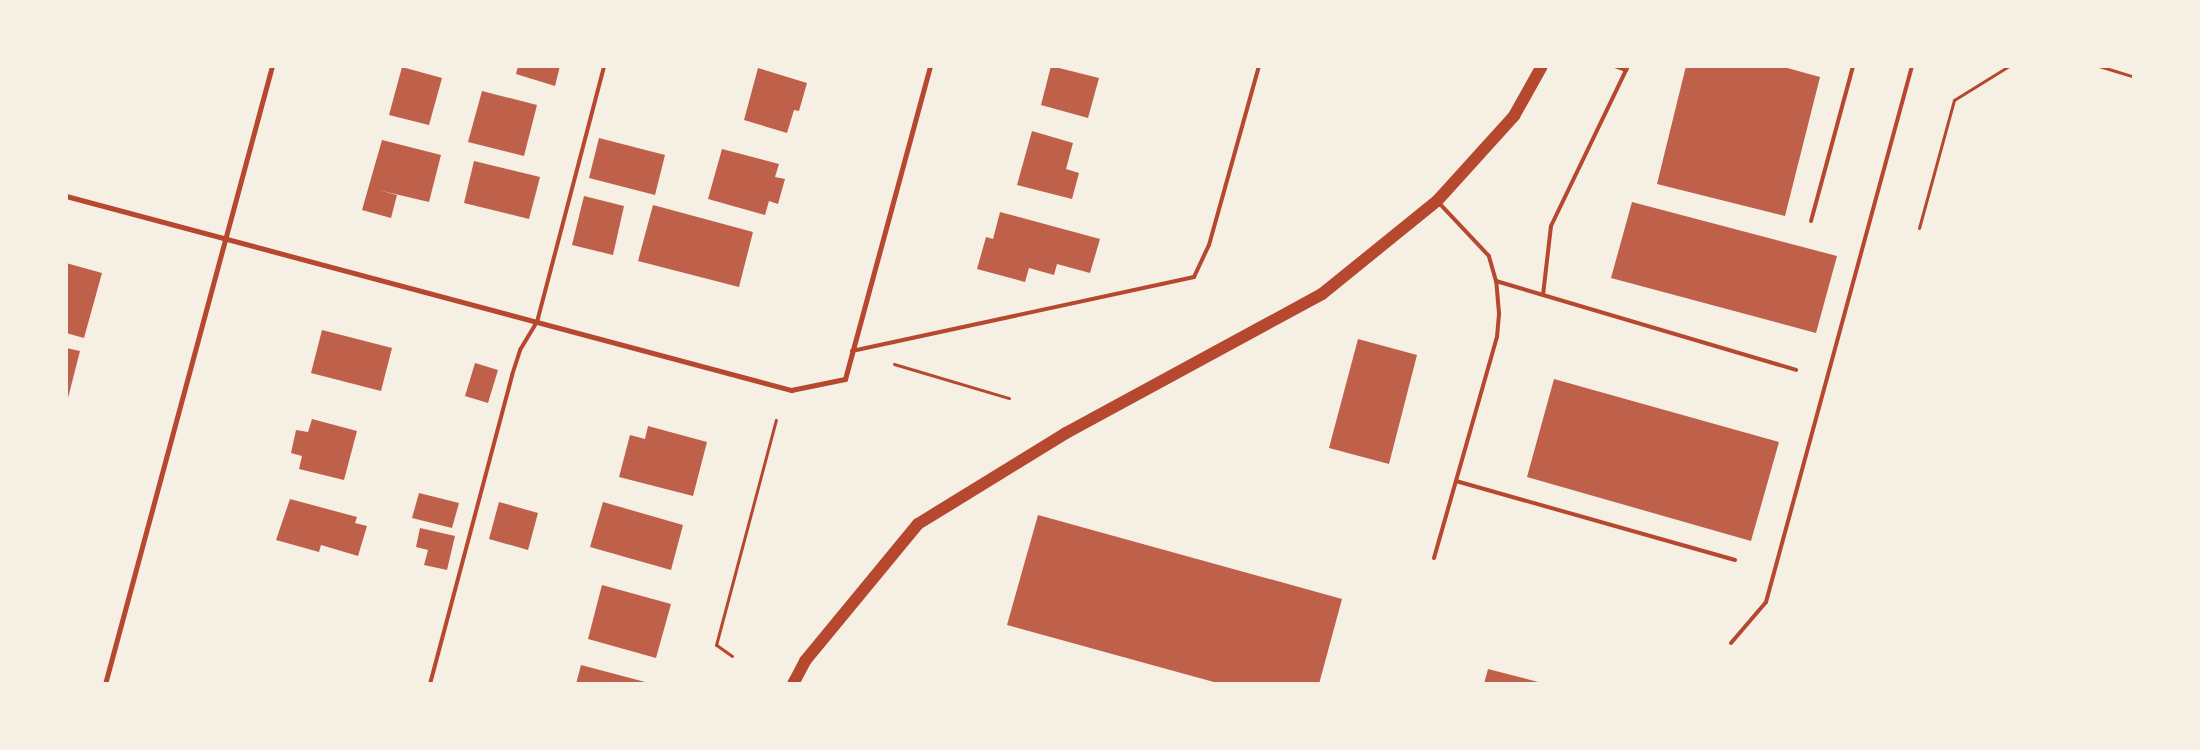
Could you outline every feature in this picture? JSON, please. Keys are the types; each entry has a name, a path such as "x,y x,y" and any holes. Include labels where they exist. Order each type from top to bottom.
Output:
{"main road":[{"path":"793,684 806,661 918,524 1066,433 1322,294 1437,201 1514,116 1542,66"}],"street":[{"path":"105,684 272,66"},
{"path":"66,196 791,390 845,379 930,66"}],"lane":[{"path":"430,684 512,375 520,350 537,322 604,66"},
{"path":"852,351 1194,277 1209,245 1259,66"},
{"path":"1543,295 1551,226 1627,68 1615,66"},
{"path":"1811,221 1853,66"},
{"path":"1731,643 1766,602 1912,66"},
{"path":"1434,558 1497,336 1500,313 1496,281 1489,256 1437,201"},
{"path":"1496,281 1796,370"},
{"path":"1456,480 1735,560"}],"path":[{"path":"1919,228 1954,100 2009,66"},
{"path":"2099,66 2134,77"},
{"path":"892,364 1009,398"},
{"path":"732,656 716,645 776,420"}],"building":[{"path":"518,66 560,66 555,86 516,74"},
{"path":"1051,66 1099,78 1088,118 1041,105"},
{"path":"1686,66 1780,66 1820,77 1785,216 1657,184"},
{"path":"402,67 442,78 429,125 389,115"},
{"path":"758,68 807,83 799,111 794,110 787,133 744,120"},
{"path":"482,91 537,105 524,156 468,142"},
{"path":"1032,131 1073,143 1066,169 1079,173 1072,199 1017,185"},
{"path":"599,138 665,155 655,195 589,178"},
{"path":"382,140 441,155 429,202 378,190 397,195 391,218 362,210"},
{"path":"722,149 779,164 775,177 785,179 778,204 769,201 765,215 708,199"},
{"path":"474,161 540,177 529,219 464,203"},
{"path":"584,196 624,206 613,255 572,245"},
{"path":"1632,202 1837,256 1816,333 1611,278"},
{"path":"653,205 753,232 739,287 638,261"},
{"path":"1000,212 1100,239 1090,273 1057,264 1054,275 1029,268 1025,282 977,269 986,237 993,239"},
{"path":"66,263 102,273 84,338 66,333"},
{"path":"322,330 392,348 381,391 311,373"},
{"path":"1358,339 1417,355 1389,464 1329,448"},
{"path":"66,348 80,351 67,402 66,401"},
{"path":"475,363 498,370 488,403 465,396"},
{"path":"1554,379 1779,442 1751,541 1527,477"},
{"path":"312,419 357,431 344,480 299,469 302,456 291,453 296,430 308,432"},
{"path":"648,426 707,442 693,496 619,477 630,435 645,439"},
{"path":"419,493 459,503 452,528 412,518"},
{"path":"290,499 357,517 355,523 367,526 358,556 321,545 319,552 276,540"},
{"path":"499,502 538,513 528,550 489,539"},
{"path":"603,502 683,525 671,570 590,547"},
{"path":"1038,515 1342,599 1319,684 1221,684 1007,625"},
{"path":"420,528 455,536 447,570 424,565 428,550 416,547"},
{"path":"602,585 671,604 656,658 588,639"},
{"path":"581,665 649,683 576,684"},
{"path":"1488,669 1542,683 1542,684 1484,684"}]}
